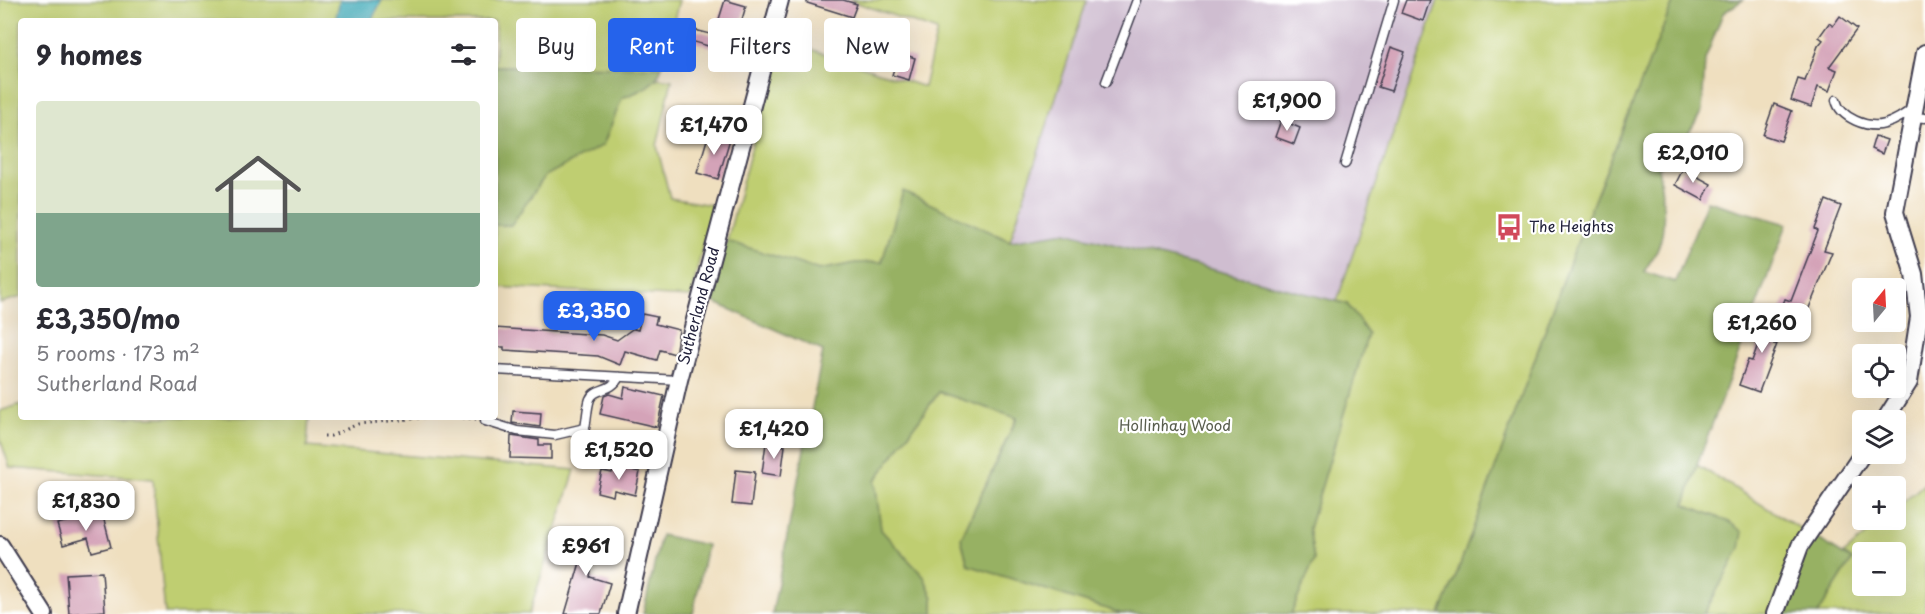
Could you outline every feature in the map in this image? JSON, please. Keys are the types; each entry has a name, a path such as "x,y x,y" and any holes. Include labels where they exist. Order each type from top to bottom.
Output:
{"street":[{"name":"Sutherland Road","path":"626,614 679,380 780,0"},
{"path":"1891,410 1909,382 1919,317 1914,274 1895,212 1917,114 1925,53"},
{"path":"1775,614 1800,546 1856,464"},
{"path":"0,545 44,614"}],"lane":[{"path":"1106,82 1137,0"},
{"path":"1345,164 1394,0"},
{"path":"1836,100 1838,108 1847,116 1879,126 1917,114"},
{"path":"498,370 679,380"},
{"path":"485,421 518,431 555,435 585,428 589,400 594,393 613,387 619,377"}],"path":[{"path":"324,436 331,436 357,424 399,420"},
{"path":"476,420 485,421"}],"shaded area":[{"path":"1087,0 1438,0 1337,301 1066,232 1010,241"}],"green space":[{"path":"0,0 679,0 674,18 608,18 608,67 596,67 596,18 516,18 516,66 498,66 498,18 18,18 18,298 0,303"},
{"path":"849,0 1087,0 1010,241 903,192 882,262 856,263 819,270 727,241 771,72 812,72 812,50 824,54 824,72 879,72 924,87 937,31 910,21 910,18 900,18"},
{"path":"1438,0 1674,0 1574,251 1456,576 1440,614 1291,614 1314,560 1309,528 1368,334 1347,304 1337,301"},
{"path":"1674,0 1743,0 1723,13 1705,60 1702,111 1678,151 1658,167 1663,229 1657,251 1644,272 1675,282 1707,201 1787,224 1697,465 1685,504 1729,522 1743,532 1740,548 1704,614 1440,614 1456,576 1574,251"},
{"path":"498,66 516,66 516,72 596,72 596,67 608,67 608,72 660,72 656,79 641,90 622,98 603,145 545,176 511,225 498,225"},
{"path":"658,78 672,80 657,146 670,198 712,205 691,297 498,287 498,225 511,225 545,176 603,145 622,98 639,91"},
{"name":"Hollinhay Wood","path":"903,191 1010,241 1066,232 1347,304 1368,334 1309,528 1314,560 1291,614 1123,614 968,565 961,538 1017,418 939,392 875,481 881,530 924,577 933,598 933,614 772,614 823,351 709,300 727,241 819,270 856,263 882,262"},
{"path":"939,392 1017,417 961,538 968,565 1123,614 933,614 933,598 924,577 881,530 875,481"},
{"path":"18,405 18,420 309,420 307,447 575,470 529,614 165,614 153,479 10,468 0,439 0,411"},
{"path":"1697,465 1803,530 1770,614 1704,614 1740,548 1685,505"},
{"path":"1925,483 1925,614 1818,614 1852,560 1852,596 1906,596 1906,542 1858,542 1871,530 1906,530 1906,500"},
{"path":"661,535 707,545 693,614 643,614"},
{"path":"1815,537 1852,560 1818,614 1781,614 1796,570"},
{"path":"1852,547 1852,560 1844,554"}],"water":[{"path":"340,0 382,0 373,18 336,17"}],"building":[{"path":"725,0 746,6 742,18 719,18"},
{"path":"807,0 843,0 857,4 852,17 807,3"},
{"path":"1406,0 1430,0 1423,21 1401,13"},
{"path":"1840,16 1857,29 1829,67 1837,70 1829,91 1818,87 1811,107 1791,100 1798,79 1805,81 1818,46 1823,40 1819,37 1829,23 1833,26"},
{"path":"696,30 708,33 708,46 696,42"},
{"path":"1391,47 1405,52 1391,91 1378,87"},
{"path":"910,56 915,58 909,80 892,75 893,72 910,72"},
{"path":"1774,104 1792,111 1781,141 1763,135"},
{"path":"1281,120 1300,128 1294,144 1275,137"},
{"path":"709,133 730,139 718,179 697,173"},
{"path":"1875,136 1887,140 1882,154 1871,149"},
{"path":"1683,169 1711,184 1703,200 1675,185"},
{"path":"1826,200 1841,206 1824,250 1832,252 1804,320 1780,312 1785,299 1791,301 1818,231 1815,229"},
{"path":"1770,311 1784,317 1774,344 1777,344 1759,392 1739,385 1748,360 1752,361"},
{"path":"642,314 657,317 655,324 679,330 675,354 660,350 657,360 625,351 620,365 598,356 504,350 504,347 498,347 498,328 602,335 617,340 635,327 634,329 638,330"},
{"path":"625,387 664,396 657,427 600,414 604,396 609,394 623,398"},
{"path":"513,411 541,413 540,427 512,423"},
{"path":"511,436 539,440 539,445 551,445 551,459 510,458"},
{"path":"766,443 785,446 781,476 762,473"},
{"path":"614,466 640,472 635,495 614,490 613,496 597,492 602,471 612,473"},
{"path":"736,470 755,472 751,506 732,504"},
{"path":"102,512 111,547 92,552 88,538 63,545 57,524"},
{"path":"572,529 597,534 590,577 610,583 601,614 565,614 581,559 568,557"},
{"path":"102,572 105,611 69,614 66,574"}],"place":[{"name":"The Heights","path":"1509,227"}]}
